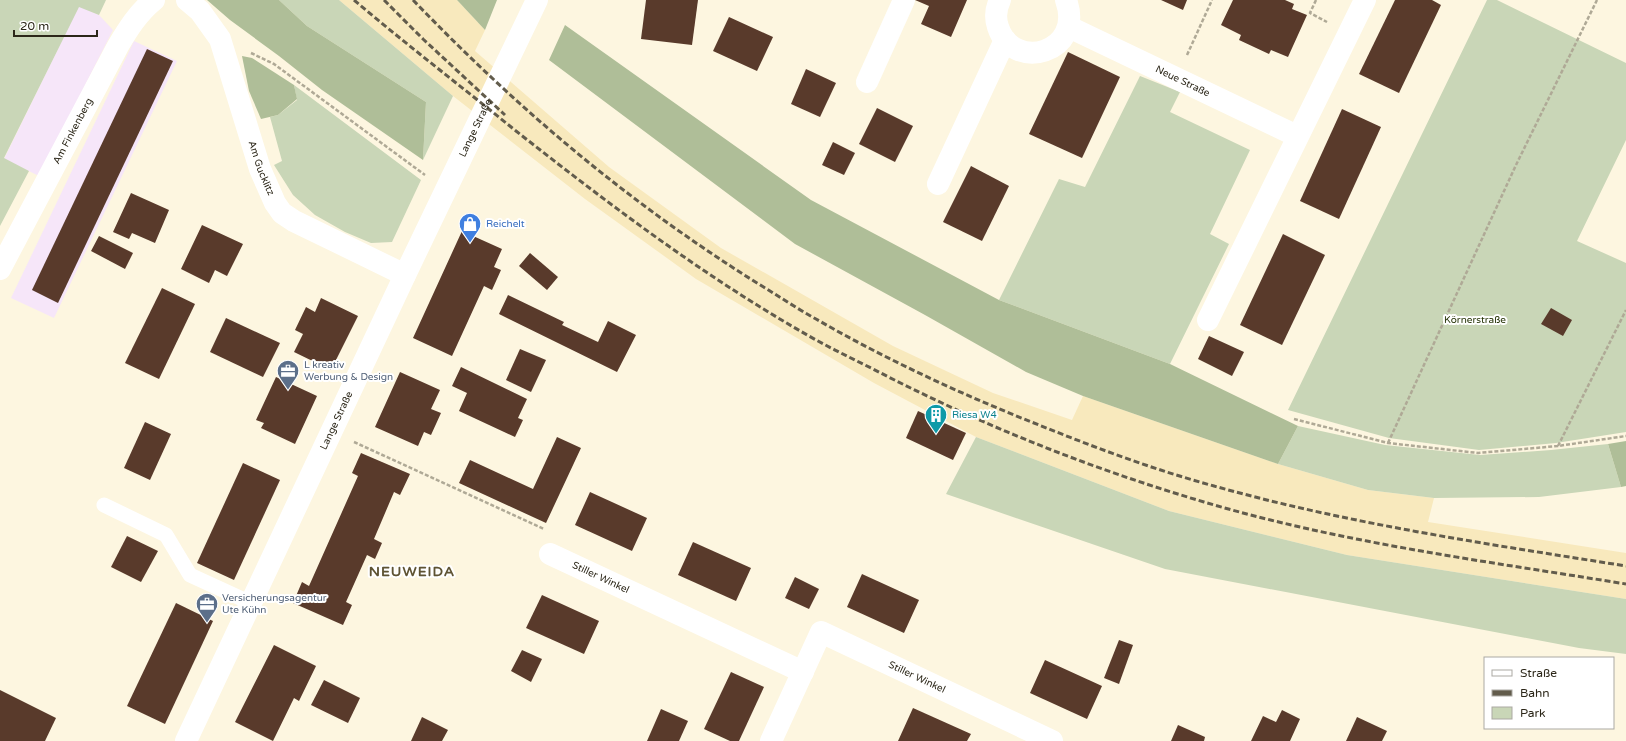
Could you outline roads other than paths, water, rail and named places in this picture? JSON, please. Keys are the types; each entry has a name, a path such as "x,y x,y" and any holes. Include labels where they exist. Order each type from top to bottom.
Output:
{"street":[{"name":"Am Finkenberg","path":"0,269 118,46 132,22 154,0"},
{"name":"Am Gucklitz","path":"187,0 200,11 220,39 260,169 275,202 282,213 294,221 405,275"},
{"path":"867,82 904,0"},
{"path":"1000,0 996,13 999,32 1013,47 1023,52 1035,53 1046,51 1056,45 1064,37 1069,27 1070,17 1066,0"},
{"path":"1208,320 1365,0"},
{"name":"Lange Straße","path":"186,741 405,275 534,8"},
{"name":"Neue Straße","path":"1069,27 1297,136"},
{"path":"938,184 1005,40"},
{"name":"Stiller Winkel","path":"550,554 803,672"},
{"name":"Stiller Winkel","path":"771,741 821,632 1052,741"}],"lane":[{"path":"104,505 166,535 190,574 251,603"}],"railway":[{"path":"354,0 414,50 551,159 695,265 770,313 817,340 953,408 1035,443 1119,475 1204,502 1256,516 1308,529 1414,550 1626,584"},
{"path":"384,0 423,39 505,115"},
{"path":"413,0 534,117 619,187 664,220 757,283 843,334 898,363 1011,414 1082,442 1192,480 1265,499 1367,522 1471,541 1626,566"}],"place":[{"name":"Reichelt","path":"470,244"},
{"name":"L kreativ Werbung & Design","path":"288,390"},
{"name":"Riesa W4","path":"936,434"},
{"name":"Versicherungsagentur Ute Kühn","path":"207,624"}],"district":[{"name":"NEUWEIDA","path":"412,571"}],"park label":[{"name":"Körnerstraße","path":"1475,320"}]}
